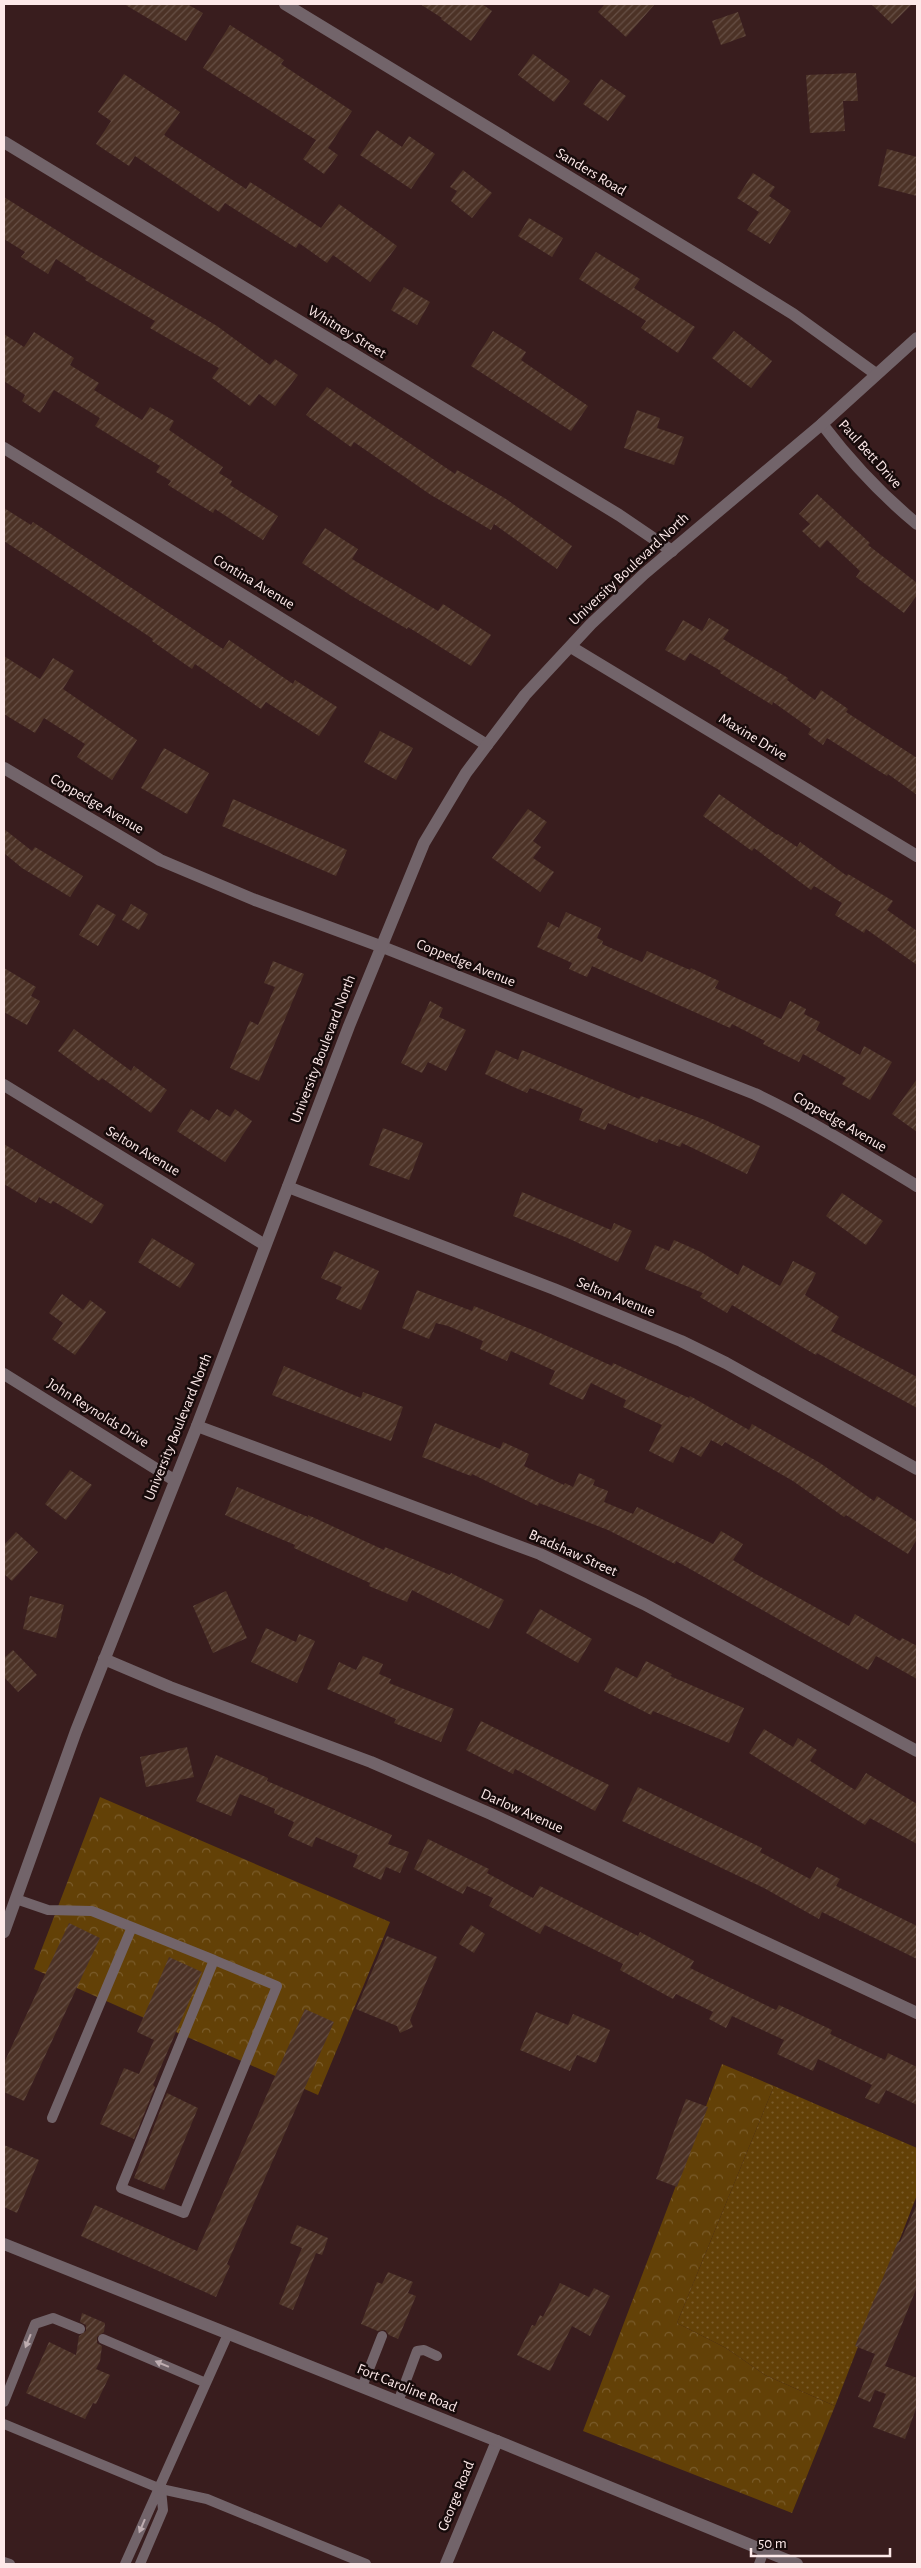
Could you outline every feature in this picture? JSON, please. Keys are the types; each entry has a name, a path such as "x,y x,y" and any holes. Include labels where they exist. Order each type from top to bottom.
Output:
{"street":[{"name":"Sanders Road","path":"285,4 714,264 793,314 876,374"},
{"name":"Whitney Street","path":"4,142 619,515 672,551"},
{"name":"University Boulevard North","path":"4,1932 76,1731 197,1426 380,946 424,843 466,773 525,695 591,624 672,551 822,424 917,338"},
{"name":"Paul Bett Drive","path":"822,424 848,458 888,499 917,524"},
{"name":"Contina Avenue","path":"4,448 487,745"},
{"name":"Maxine Drive","path":"571,647 917,856"},
{"name":"Coppedge Avenue","path":"4,768 160,860 254,900 380,946 755,1094 856,1148 917,1186"},
{"name":"Selton Avenue","path":"4,1085 265,1245"},
{"name":"Selton Avenue","path":"288,1187 554,1289 680,1341 726,1363 917,1469"},
{"name":"John Reynolds Drive","path":"4,1374 174,1480"},
{"name":"Bradshaw Street","path":"197,1426 540,1554 644,1604 917,1751"},
{"name":"Darlow Avenue","path":"104,1660 371,1762 456,1799 917,2013"},
{"name":"Fort Caroline Road","path":"4,2244 797,2564"},
{"name":"George Road","path":"446,2564 496,2441"}],"lane":[{"path":"16,1899 48,1910 92,1911 214,1960 277,1986 184,2213 121,2188 214,1960"},
{"path":"52,2118 132,1927"},
{"path":"4,2402 35,2324 53,2318 80,2329"},
{"path":"125,2564 151,2504 161,2489 228,2334"},
{"path":"362,2387 382,2336"},
{"path":"103,2339 206,2383"},
{"path":"398,2402 417,2351 420,2349 437,2356"},
{"path":"4,2424 161,2489 207,2499 366,2564"},
{"path":"140,2564 163,2510 161,2489"},
{"path":"759,2564 764,2551"},
{"path":"4,2562 10,2564"}],"green space":[{"path":"100,1797 390,1922 318,2095 34,1969"},
{"path":"722,2064 774,2086 677,2323 726,2348 765,2375 835,2406 792,2513 583,2431"},
{"path":"774,2086 917,2148 917,2195 835,2406 765,2375 726,2348 677,2323"}],"building":[{"path":"124,4 187,4 203,13 186,41"},
{"path":"420,4 482,4 492,11 471,41 442,18"},
{"path":"605,4 655,4 626,37 598,12"},
{"path":"871,4 912,4 892,24"},
{"path":"738,12 746,36 721,45 712,21"},
{"path":"230,25 284,60 281,64 352,111 328,148 338,155 324,174 303,159 316,140 203,68"},
{"path":"533,54 570,81 554,102 518,75"},
{"path":"856,73 858,101 843,101 845,131 810,133 806,75"},
{"path":"124,74 180,112 164,135 246,189 250,182 321,228 339,204 397,246 370,282 333,255 327,263 299,243 296,248 225,203 219,212 135,156 129,166 96,144 111,121 98,112"},
{"path":"601,79 626,96 608,121 583,104"},
{"path":"377,130 402,147 409,136 435,154 411,189 360,155"},
{"path":"887,149 917,157 917,196 878,186"},
{"path":"463,170 492,193 472,218 451,201 457,191 450,187"},
{"path":"753,173 775,187 769,196 791,211 770,244 747,230 759,212 737,198"},
{"path":"4,197 88,250 217,326 270,365 275,359 298,375 275,406 259,394 250,406 212,378 219,368 150,328 155,321 85,280 86,278 56,259 48,274 21,257 25,252 4,239"},
{"path":"529,218 563,238 552,257 518,236"},
{"path":"596,252 640,279 634,288 695,327 678,353 641,328 646,321 579,279"},
{"path":"404,287 430,302 417,325 391,310"},
{"path":"493,331 526,352 521,360 588,406 571,431 471,366"},
{"path":"734,331 772,361 751,388 712,358"},
{"path":"34,332 74,358 70,365 99,383 94,390 142,420 150,407 174,421 169,430 223,467 219,473 232,481 230,485 278,516 263,540 215,509 213,513 168,485 171,481 156,472 160,466 95,426 100,418 54,390 40,413 22,401 25,395 4,381 4,334 24,347"},
{"path":"327,387 455,474 457,470 506,499 572,546 557,569 494,524 491,530 431,495 354,442 351,447 306,415"},
{"path":"637,410 660,418 657,428 684,437 674,465 624,448"},
{"path":"817,494 870,543 868,545 917,583 917,595 904,613 856,577 860,571 827,540 820,548 802,531 810,524 799,514"},
{"path":"4,508 31,525 33,522 223,649 229,640 293,684 295,680 337,707 319,736 266,702 261,709 195,664 192,669 152,641 153,639 4,541"},
{"path":"325,528 358,549 352,559 438,611 443,604 491,635 471,666 408,627 407,629 350,595 302,563"},
{"path":"709,618 729,630 723,639 788,678 787,680 815,700 821,690 848,709 846,712 917,758 917,795 888,774 887,776 827,738 823,745 808,734 811,729 773,702 772,705 690,653 685,661 665,650 683,620 702,631"},
{"path":"4,656 40,679 53,658 74,671 63,689 137,740 112,780 77,757 85,744 44,718 35,733 4,714"},
{"path":"380,731 413,748 396,780 364,762"},
{"path":"164,748 209,773 187,814 141,788"},
{"path":"719,794 777,835 797,847 800,842 847,876 848,874 893,901 887,910 917,931 917,965 866,929 864,933 835,915 842,903 814,886 811,890 754,848 752,851 703,816"},
{"path":"233,799 347,850 336,876 222,826"},
{"path":"528,809 547,822 533,841 541,847 533,858 554,872 540,892 492,858"},
{"path":"4,829 32,851 35,847 83,876 70,897 22,868 4,853"},
{"path":"97,904 116,915 98,946 79,935"},
{"path":"131,904 148,914 139,930 122,920"},
{"path":"566,912 601,928 597,938 603,941 602,944 642,962 647,951 690,970 691,968 719,981 715,988 781,1019 790,1001 806,1009 804,1014 820,1022 816,1030 860,1055 864,1046 892,1062 870,1100 842,1084 846,1078 803,1054 799,1062 763,1044 765,1041 732,1024 730,1028 592,966 587,977 569,969 572,963 537,947 548,922 559,928"},
{"path":"273,961 304,974 259,1081 230,1068 250,1021 258,1025 275,987 264,983"},
{"path":"4,968 36,987 31,996 40,1001 27,1025 4,1012"},
{"path":"430,1001 443,1008 439,1017 466,1030 446,1071 428,1062 422,1073 401,1063"},
{"path":"74,1029 131,1071 134,1066 167,1090 151,1113 102,1078 99,1081 58,1051"},
{"path":"496,1050 518,1060 522,1050 639,1099 641,1096 705,1120 760,1146 747,1174 682,1143 680,1147 659,1139 657,1143 608,1123 605,1130 579,1120 583,1109 530,1088 527,1093 485,1074"},
{"path":"917,1079 917,1132 892,1114"},
{"path":"191,1109 209,1121 217,1109 230,1117 235,1109 252,1121 225,1162 177,1131"},
{"path":"383,1128 423,1143 409,1180 369,1165"},
{"path":"4,1144 104,1205 92,1224 53,1201 51,1204 39,1197 36,1203 4,1184"},
{"path":"522,1192 611,1230 614,1223 632,1231 618,1262 570,1239 513,1216"},
{"path":"842,1193 883,1221 866,1245 826,1216"},
{"path":"152,1238 195,1264 180,1288 138,1262"},
{"path":"674,1240 701,1252 738,1275 743,1265 780,1286 793,1261 816,1273 805,1295 839,1317 831,1331 917,1377 917,1408 817,1353 816,1355 732,1305 727,1313 700,1297 703,1293 645,1269 655,1245 669,1251"},
{"path":"334,1251 379,1271 361,1310 336,1299 342,1287 321,1278"},
{"path":"417,1290 472,1311 474,1306 540,1333 612,1366 613,1363 689,1398 690,1396 749,1430 752,1424 820,1463 874,1501 877,1496 917,1522 917,1539 908,1554 846,1515 844,1517 793,1481 725,1442 722,1446 711,1440 701,1457 681,1446 673,1463 649,1451 662,1425 623,1407 626,1400 591,1383 583,1400 549,1384 555,1371 511,1351 507,1361 480,1349 483,1341 448,1326 436,1323 429,1339 402,1328"},
{"path":"62,1294 83,1310 90,1300 106,1312 75,1355 52,1339 63,1323 49,1313"},
{"path":"284,1366 361,1398 363,1392 403,1407 391,1441 272,1395"},
{"path":"435,1423 500,1449 503,1442 529,1454 524,1466 564,1485 565,1483 573,1487 579,1473 595,1480 593,1485 608,1491 604,1502 633,1514 637,1507 713,1544 721,1531 743,1544 733,1560 754,1573 849,1626 855,1614 900,1641 902,1638 917,1646 917,1679 876,1656 868,1670 676,1561 675,1564 608,1530 539,1503 538,1506 472,1474 471,1476 422,1457"},
{"path":"70,1470 92,1485 66,1520 45,1504"},
{"path":"237,1487 308,1517 308,1515 384,1550 385,1547 450,1575 451,1573 504,1600 489,1629 412,1590 407,1602 369,1586 370,1583 294,1548 295,1545 225,1515"},
{"path":"16,1532 38,1552 12,1581 4,1574 4,1545"},
{"path":"226,1591 247,1638 213,1653 193,1606"},
{"path":"30,1596 64,1605 56,1638 23,1629"},
{"path":"540,1609 592,1639 578,1663 526,1633"},
{"path":"266,1628 296,1642 299,1634 315,1641 297,1683 251,1662"},
{"path":"13,1650 37,1675 18,1692 4,1677 4,1658"},
{"path":"363,1656 383,1664 379,1674 391,1679 389,1683 454,1709 441,1742 394,1723 396,1719 327,1689 339,1662 356,1670"},
{"path":"646,1661 672,1674 670,1676 744,1708 729,1743 653,1711 651,1715 604,1691 616,1667 637,1678"},
{"path":"481,1721 609,1785 595,1811 515,1769 513,1774 466,1750"},
{"path":"764,1729 793,1747 798,1738 817,1750 810,1761 855,1790 866,1773 917,1804 917,1844 870,1818 865,1825 749,1753"},
{"path":"187,1747 194,1777 146,1787 140,1757"},
{"path":"216,1755 268,1778 267,1781 392,1835 388,1844 409,1852 400,1873 386,1867 381,1880 353,1867 358,1855 316,1837 312,1847 288,1836 294,1822 274,1813 275,1809 240,1794 231,1816 196,1801"},
{"path":"638,1787 762,1848 760,1852 810,1879 817,1867 840,1879 836,1886 917,1926 917,1959 822,1912 819,1919 764,1888 622,1821"},
{"path":"428,1839 489,1869 487,1873 533,1898 540,1886 638,1936 640,1932 694,1961 690,1968 776,2010 779,2005 832,2030 830,2034 885,2060 888,2053 917,2067 917,2105 886,2090 879,2104 865,2098 872,2085 818,2059 813,2071 777,2054 784,2040 732,2016 726,2028 709,2019 713,2012 676,1994 673,1999 620,1970 623,1964 545,1925 540,1934 489,1906 493,1898 467,1886 463,1894 414,1869"},
{"path":"69,1923 100,1938 24,2101 4,2092 4,2063"},
{"path":"471,1925 485,1934 474,1953 459,1944"},
{"path":"387,1936 437,1957 410,2020 413,2027 400,2033 397,2026 356,2009"},
{"path":"169,1957 202,1972 153,2085 155,2087 134,2139 100,2124 124,2068 139,2074 154,2040 137,2032"},
{"path":"305,2009 334,2022 227,2264 230,2266 216,2297 81,2236 95,2205 197,2251"},
{"path":"536,2012 568,2025 573,2014 610,2030 596,2063 577,2055 570,2071 520,2050"},
{"path":"167,2093 198,2108 164,2190 134,2178"},
{"path":"686,2099 708,2107 677,2187 656,2179"},
{"path":"4,2145 39,2160 17,2213 4,2207"},
{"path":"917,2204 917,2287 885,2366 917,2378 917,2406 905,2439 873,2427 886,2394 875,2390 870,2402 858,2397 875,2354 855,2346 898,2241 900,2242"},
{"path":"297,2225 328,2238 322,2255 316,2253 293,2310 279,2304 302,2248 290,2243"},
{"path":"388,2272 413,2282 408,2293 416,2296 398,2339 389,2335 385,2330 378,2331 361,2324 377,2282 382,2284"},
{"path":"560,2283 589,2297 594,2288 610,2296 590,2336 572,2326 550,2371 517,2355 532,2325 535,2326 540,2315 543,2317"},
{"path":"82,2313 105,2323 104,2332 97,2337 97,2343 102,2346 100,2361 96,2369 110,2375 96,2404 93,2403 85,2419 26,2393 49,2342 76,2355 79,2336 86,2331 86,2325 80,2322"}]}
